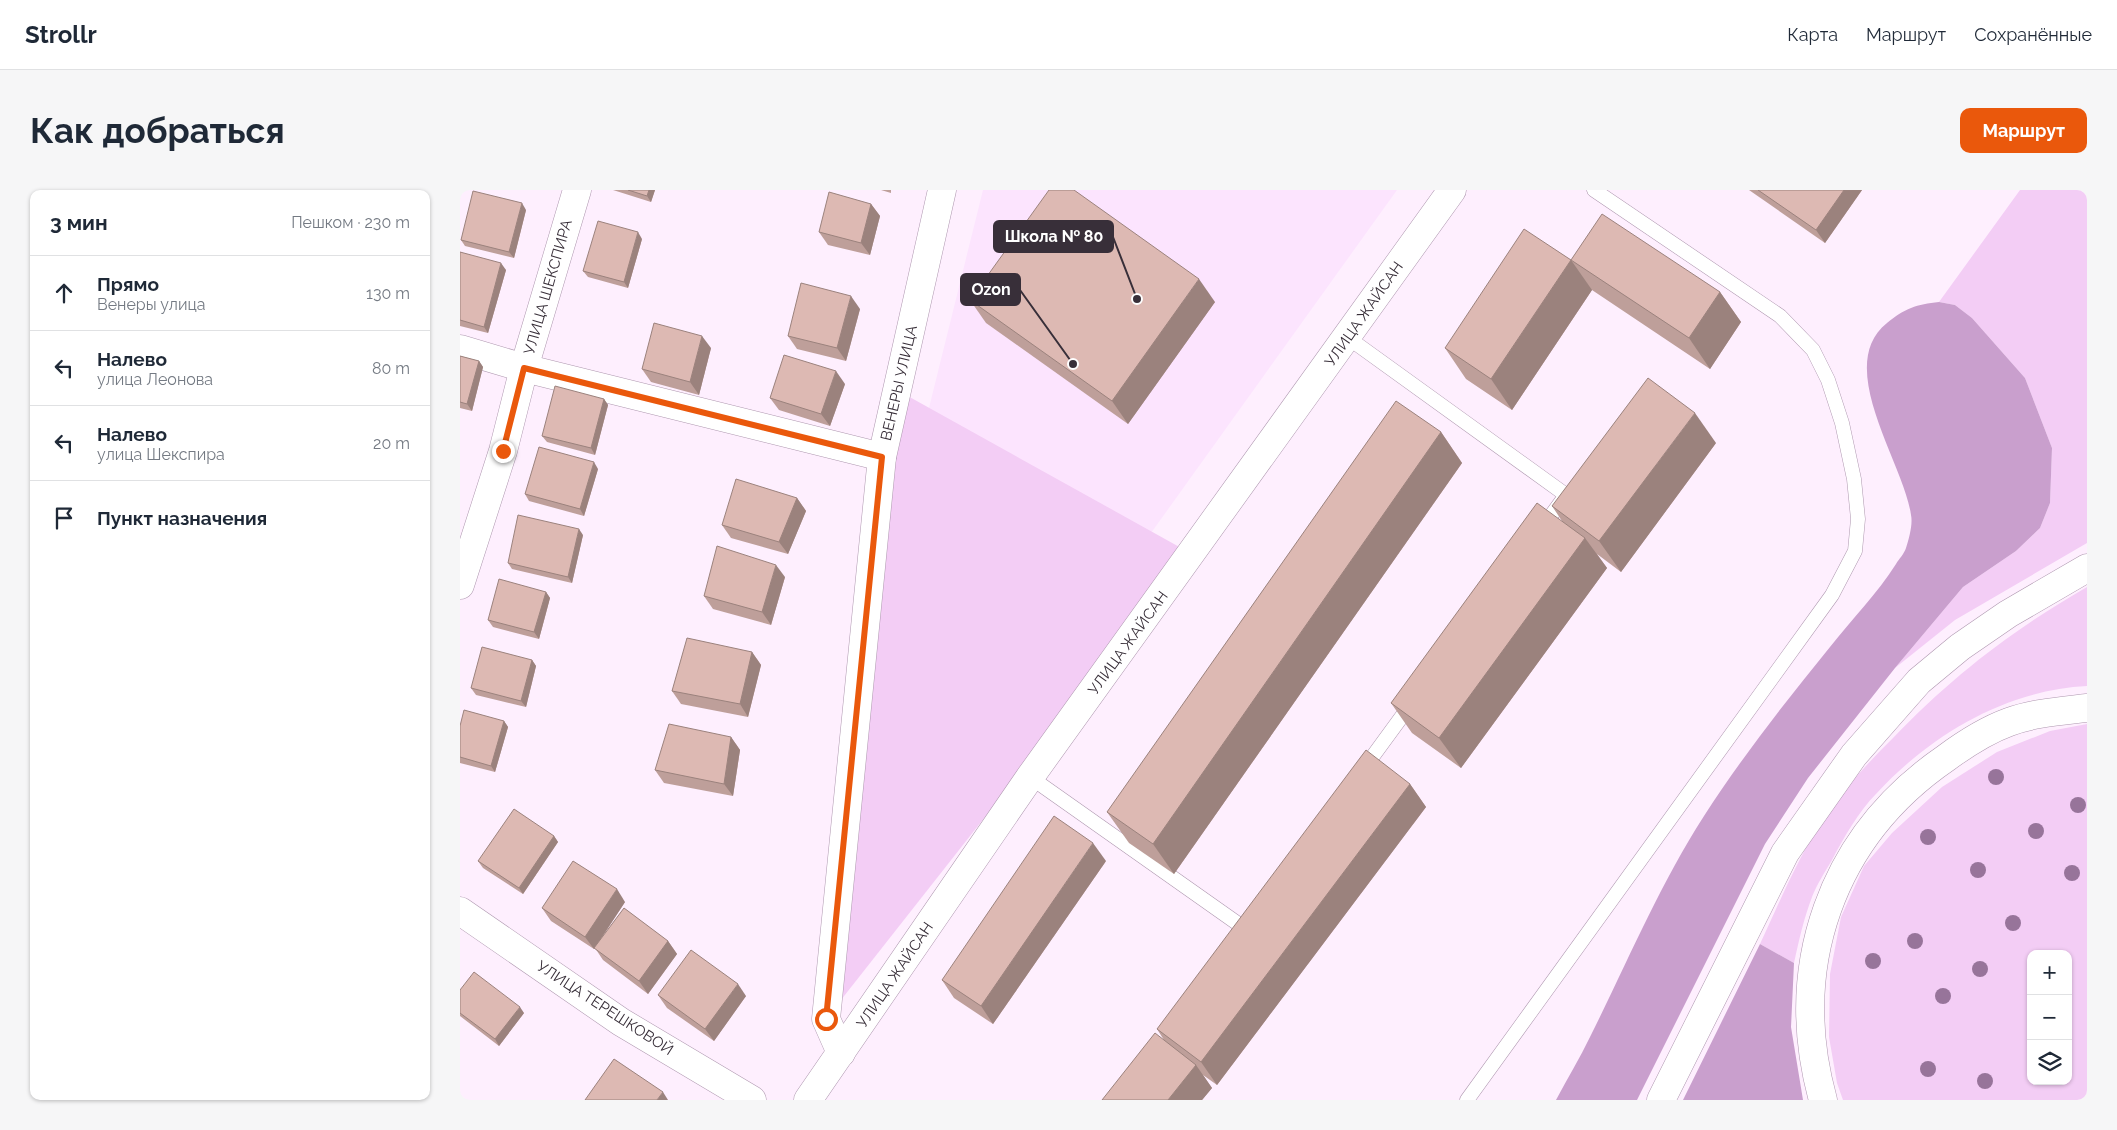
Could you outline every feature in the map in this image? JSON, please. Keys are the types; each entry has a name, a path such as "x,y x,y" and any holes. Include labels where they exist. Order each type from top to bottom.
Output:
{"street":[{"name":"УЛИЦА ШЕКСПИРА","path":"460,585 503,451 524,368 577,190"},
{"name":"ВЕНЕРЫ УЛИЦА","path":"841,1053 826,1019 882,457 942,190"},
{"name":"УЛИЦА ЖАЙСАН","path":"808,1100 1030,777 1452,190"},
{"path":"460,349 524,368 882,457"},
{"path":"1661,1100 1785,853 1854,755 1919,681 1960,647 2008,614 2087,568"},
{"path":"1823,1100 1815,1071 1810,1035 1809,995 1815,953 1825,911 1843,872 1868,834 1896,800 1924,773 1963,746 2009,722 2054,712 2087,708"},
{"name":"УЛИЦА ТЕРЕШКОВОЙ","path":"460,911 621,1022 752,1100"}],"lane":[{"path":"1467,1100 1832,594 1855,551 1858,519 1854,478 1842,423 1828,380 1813,350 1780,316 1594,190"},
{"path":"1347,337 1566,495 1531,542"},
{"path":"1355,779 1420,693"},
{"path":"1030,777 1244,928"}],"shaded area":[{"path":"983,190 1397,190 1146,540 929,408"},
{"path":"2020,190 2087,190 2087,543 1955,620 1895,668 1963,587 2016,551 2040,528 2050,503 2052,448 2025,378 1972,318 1955,305 1939,302"},
{"path":"1939,302 1955,305 1972,318 2025,378 2052,448 2050,503 2040,528 2016,551 1963,587 1895,668 1808,778 1765,844 1637,1100 1556,1100 1586,1045 1672,870 1704,816 1765,730 1881,586 1905,550 1910,532 1911,515 1906,494 1876,416 1869,389 1867,364 1872,341 1887,323 1911,308"},
{"path":"897,390 1192,554 826,1019"},
{"path":"2087,587 2087,686 2057,689 2027,696 1999,706 1971,719 1920,753 1897,773 1870,801 1846,834 1812,897 1794,963 1760,944 1790,878 1816,830 1841,795 1866,766 1938,694 1984,655 2033,620"},
{"path":"2087,724 2087,1100 1843,1100 1837,1083 1829,1037 1830,974 1841,917 1864,866 1892,833 1942,787 1997,752 2050,731"},
{"path":"1760,944 1794,963 1791,1027 1803,1100 1683,1100"}],"building":[{"path":"628,190 649,190 647,196"},
{"path":"1049,190 1074,190 1199,279 1112,401 970,300"},
{"path":"1758,190 1844,190 1816,230"},
{"path":"473,191 522,203 509,252 461,240"},
{"path":"829,192 871,204 861,243 819,232"},
{"path":"1602,214 1720,292 1689,338 1571,260"},
{"path":"598,221 638,232 624,282 583,271"},
{"path":"1524,229 1571,260 1491,379 1445,348"},
{"path":"460,252 501,263 484,327 460,320"},
{"path":"801,283 851,296 837,348 788,336"},
{"path":"654,323 702,336 690,382 642,369"},
{"path":"784,355 836,371 821,414 770,398"},
{"path":"460,356 479,361 467,404 460,402"},
{"path":"1648,378 1695,413 1599,541 1552,506"},
{"path":"555,386 604,399 591,448 542,436"},
{"path":"1396,401 1441,432 1153,844 1107,812"},
{"path":"539,447 594,462 580,509 525,494"},
{"path":"736,479 797,498 779,542 722,525"},
{"path":"1537,503 1585,538 1439,738 1391,703"},
{"path":"518,515 579,529 568,577 508,563"},
{"path":"717,546 776,565 762,612 704,596"},
{"path":"499,579 546,592 534,632 488,620"},
{"path":"687,638 752,652 740,704 672,691"},
{"path":"482,647 532,660 521,701 471,688"},
{"path":"464,710 504,721 491,766 460,757 460,726"},
{"path":"669,724 731,737 724,784 655,770"},
{"path":"1366,750 1410,784 1201,1062 1157,1029"},
{"path":"514,809 554,836 519,888 478,861"},
{"path":"1054,816 1093,843 981,1006 942,980"},
{"path":"573,861 617,889 585,937 542,908"},
{"path":"624,908 668,941 639,981 594,948"},
{"path":"691,950 738,984 705,1029 658,995"},
{"path":"474,972 520,1007 495,1039 460,1013 460,990"},
{"path":"1155,1033 1196,1065 1168,1100 1102,1100"},
{"path":"614,1059 663,1092 657,1100 585,1100"}],"place":[{"name":"Школа № 80","path":"1137,299"},
{"name":"Ozon","path":"1073,364"}],"route":[{"path":"503,451 524,368 882,457 826,1019"}]}
